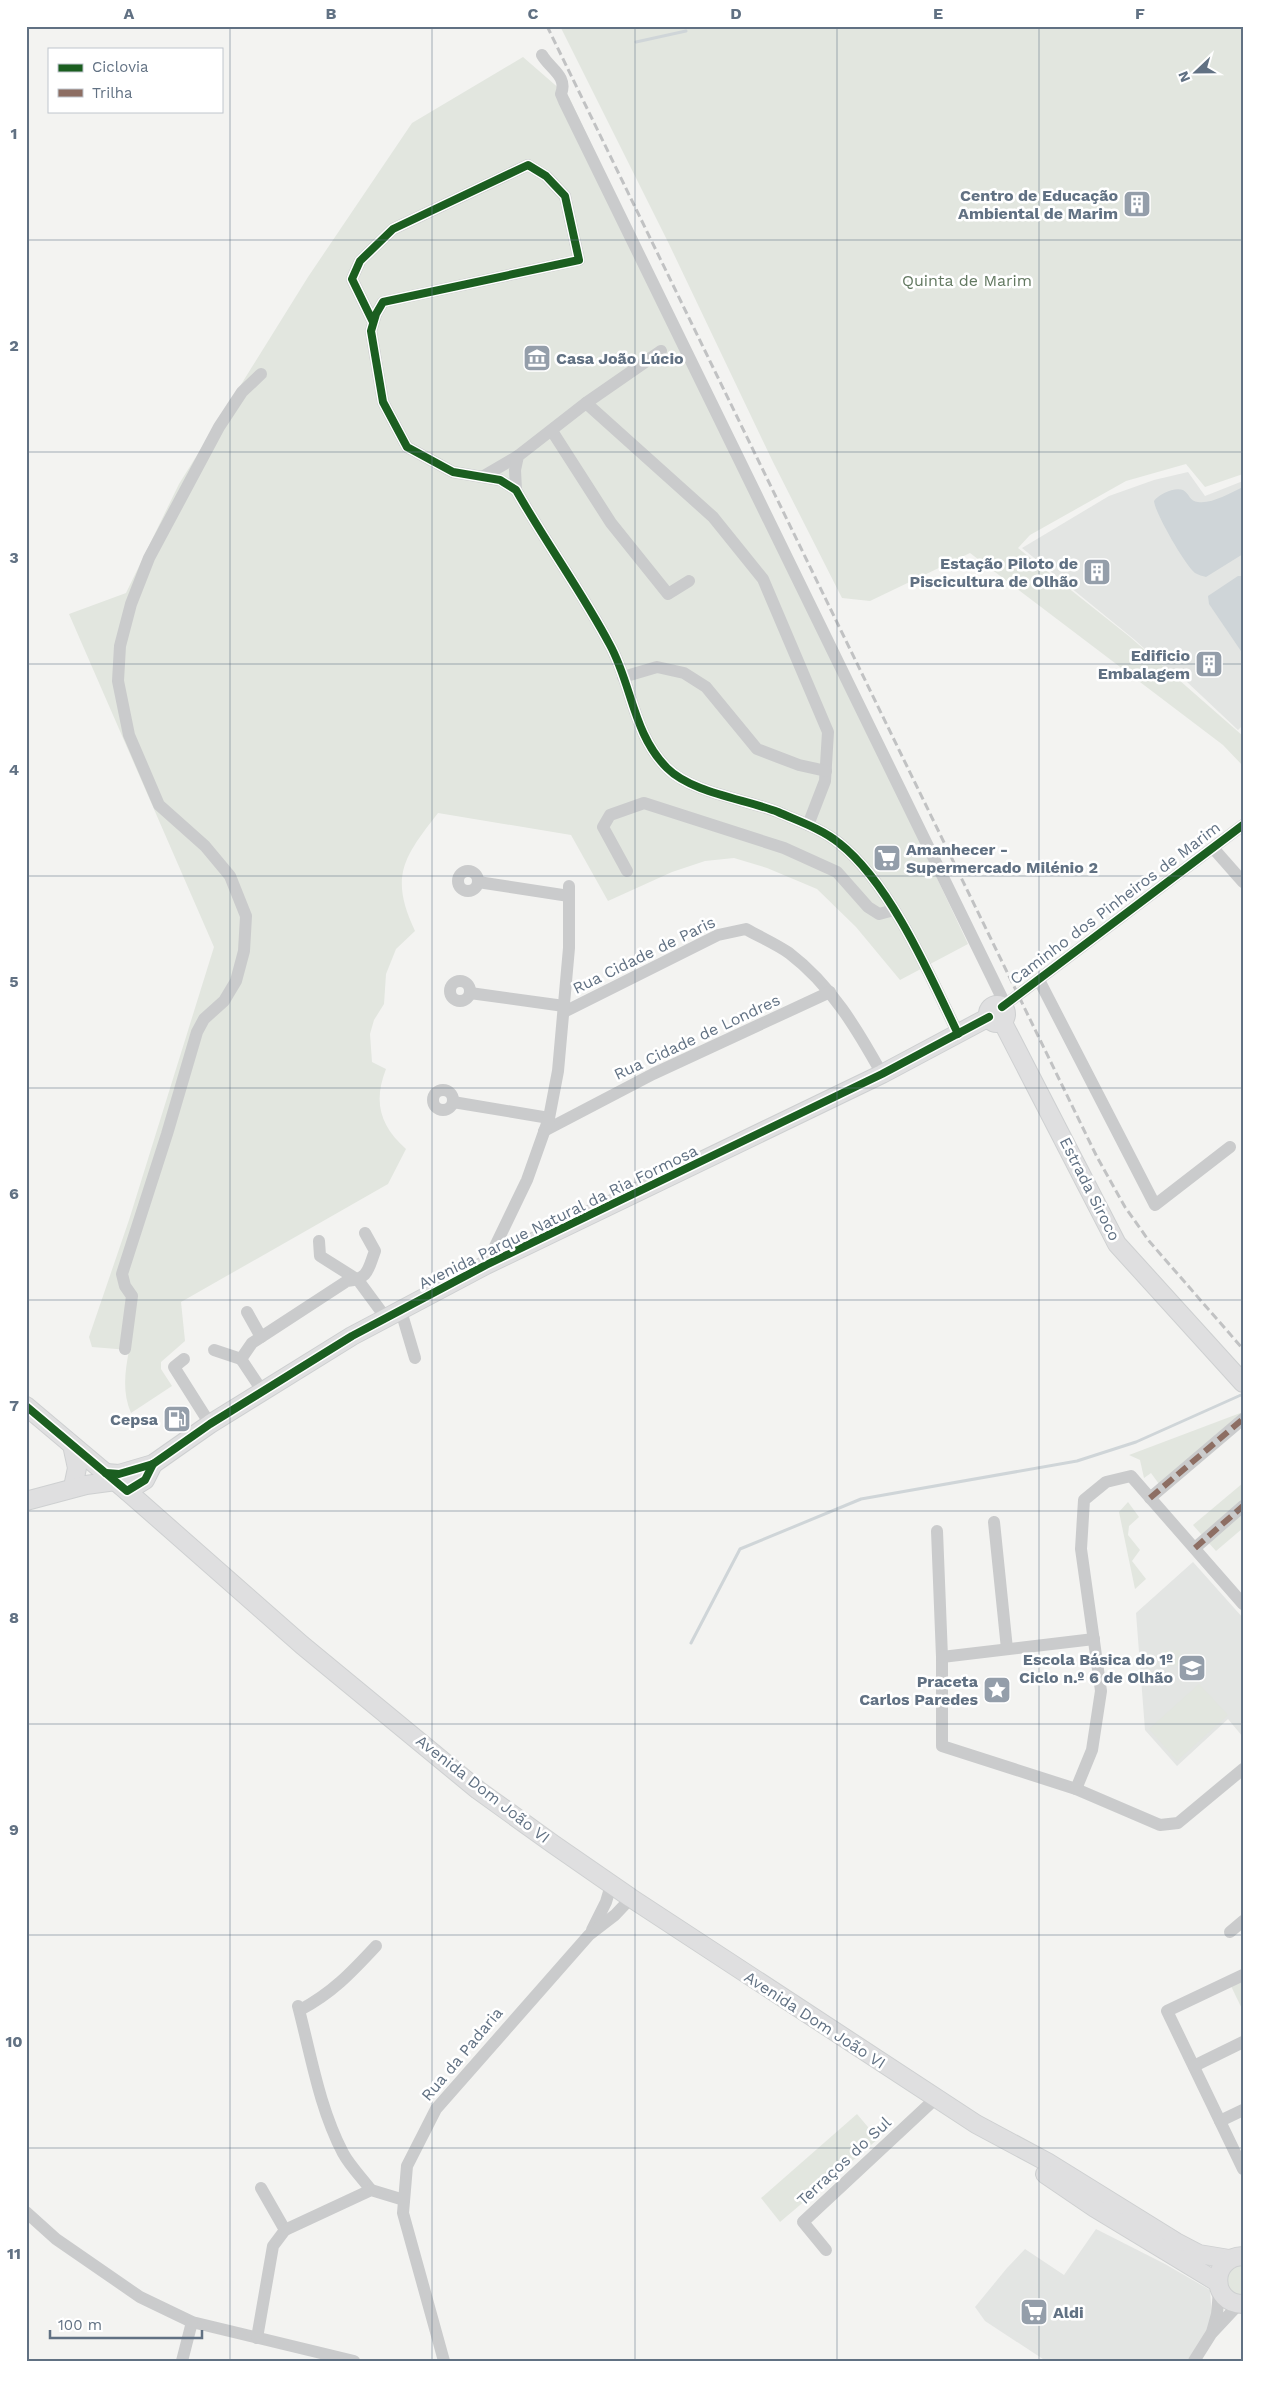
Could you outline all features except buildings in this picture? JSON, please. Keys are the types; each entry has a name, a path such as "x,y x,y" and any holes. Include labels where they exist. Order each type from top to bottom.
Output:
{"main road":[{"name":"Avenida Parque Natural da Ria Formosa","path":"78,1483 145,1472 210,1424 393,1314 486,1265 882,1074 999,1012"},
{"name":"Estrada Siroco","path":"999,1012 1118,1244 1243,1383"},
{"name":"Avenida Dom João VI","path":"26,1406 302,1644 478,1790 611,1885 935,2099 976,2124 1047,2162 1176,2242 1199,2254 1236,2257"},
{"path":"72,1445 78,1483"},
{"path":"26,1501 78,1483 145,1472 145,1495 153,1514"},
{"name":"Avenida Dom João VI","path":"976,2124 1096,2208 1218,2286 1224,2298 1241,2304"},
{"path":"1218,2286 1220,2267 1236,2257"}],"street":[{"path":"542,55 548,65 560,75 564,88 561,94 564,101 999,1012"},
{"path":"373,322 352,279 360,261 393,229 528,165 546,176 565,196 579,260 383,302 373,322 371,331 383,402 408,447 453,472 500,480 516,490 611,647 623,676 632,707 651,748 667,768 685,782 776,811 808,825 839,842 869,875 894,910 927,970 958,1034"},
{"path":"484,476 518,456 586,403 661,351"},
{"path":"125,1349 132,1296 122,1274 128,1252 167,1134 197,1032 204,1019 224,1001 236,981 244,951 246,916 230,876 205,846 159,805 129,735 118,680 120,646 131,604 150,558 219,427 242,392 261,374"},
{"path":"586,403 713,517 763,580 828,732 826,781 808,825"},
{"path":"552,431 611,523 668,594 689,581"},
{"path":"516,490 515,470 518,456"},
{"path":"623,676 658,667 684,673 706,687 757,749 799,765 826,771"},
{"path":"627,871 603,826 610,815 644,803 784,848 837,872 868,907 879,914 894,910"},
{"name":"Caminho dos Pinheiros de Marim","path":"999,1012 1243,825"},
{"path":"1213,848 1243,882"},
{"path":"478,882 569,891 569,948 558,1070 553,1096 528,1180 486,1265"},
{"name":"Rua Cidade de Paris","path":"470,993 564,1009 718,935 746,929 789,953 830,992 857,1030 882,1074"},
{"path":"1039,980 1155,1205 1230,1147"},
{"name":"Rua Cidade de Londres","path":"546,1124 578,1113 653,1074 830,992"},
{"path":"553,1096 558,1107 566,1111 578,1113"},
{"path":"453,1102 546,1124"},
{"path":"241,1359 252,1343 347,1281 358,1280 365,1276 375,1251 365,1233"},
{"path":"318,1241 320,1256 358,1280 393,1314 415,1358"},
{"path":"247,1312 261,1337"},
{"path":"214,1350 241,1359 263,1392"},
{"path":"184,1359 174,1367 210,1424"},
{"path":"1150,1498 1243,1419"},
{"path":"1076,1789 1092,1750 1101,1691 1081,1549 1084,1500 1106,1482 1131,1476 1243,1604"},
{"path":"1195,1548 1243,1506"},
{"path":"994,1522 1007,1649"},
{"path":"937,1531 942,1657 942,1746 1076,1789 1160,1825 1178,1823 1243,1769"},
{"path":"942,1657 1094,1639"},
{"path":"589,1935 606,1902 611,1885"},
{"path":"589,1935 615,1915 631,1898"},
{"path":"1230,1932 1243,1921"},
{"name":"Rua da Padaria","path":"444,2361 414,2259 403,2213 408,2166 436,2109 589,1935"},
{"path":"376,1946 347,1978 321,1998 299,2008 313,2072 325,2110 344,2154 371,2190 404,2200"},
{"path":"1243,1975 1167,2011 1243,2169"},
{"path":"1194,2066 1243,2042"},
{"name":"Terraços do Sul","path":"826,2250 803,2222 935,2099"},
{"path":"1220,2121 1243,2110"},
{"path":"260,2188 285,2230"},
{"path":"258,2338 273,2246 285,2230 371,2190"},
{"path":"26,2212 56,2239 140,2297 192,2322 258,2338 322,2358 354,2361"},
{"path":"1211,2334 1217,2314 1218,2286"},
{"path":"1194,2361 1211,2334 1241,2304"},
{"path":"182,2361 192,2322"}],"shaded area":[{"name":"Estação Piloto de Piscicultura de Olhão","path":"1188,472 1205,496 1243,481 1243,725 1238,730 1186,681 1169,671 1135,640 1022,548 1109,496 1154,480"},
{"path":"1243,487 1243,554 1206,577 1196,574 1190,568 1171,538 1159,516 1154,501 1167,492 1179,489 1185,491 1195,502 1203,502 1221,497"},
{"path":"1238,576 1243,576 1243,654 1209,604 1208,596"},
{"name":"Escola Básica do 1º Ciclo n.º 6 de Olhão","path":"1193,1562 1243,1618 1243,1737 1228,1719 1177,1766 1145,1730 1136,1613"},
{"path":"1096,2229 1165,2264 1210,2290 1212,2318 1208,2333 1188,2361 1046,2361 985,2321 975,2307 1025,2249 1064,2275"}],"green space":[{"name":"Quinta de Marim","path":"560,26 1243,26 1243,474 1205,487 1186,464 1126,481 1030,535 1018,548 1130,637 1243,736 1243,766 1223,745 970,553 870,601 842,598 773,462 669,244"},
{"path":"523,57 569,97 968,944 900,980 856,927 817,889 767,868 734,858 705,861 672,872 608,901 571,835 438,813 416,842 404,868 402,881 403,896 415,931 396,949 386,974 384,1004 374,1020 370,1034 372,1062 386,1069 380,1092 381,1113 390,1131 406,1149 388,1184 181,1302 185,1341 161,1362 161,1369 172,1386 131,1413 125,1390 129,1350 92,1347 89,1337 129,1220 214,947 69,614 126,593 179,484 308,277 412,123"},
{"path":"1243,1412 1159,1484 1151,1473 1144,1478 1140,1460 1129,1455"},
{"path":"1243,1483 1243,1528 1216,1551 1193,1525"},
{"path":"1128,1502 1139,1517 1129,1526 1128,1535 1140,1550 1132,1561 1146,1579 1135,1589 1119,1512"},
{"path":"1180,1650 1181,1665 1165,1666 1163,1651"},
{"path":"1199,1684 1228,1715 1177,1761 1149,1729"},
{"path":"1240,1981 1243,1986 1243,2011 1231,1986"},
{"path":"857,2114 878,2139 780,2222 761,2198"},
{"path":"1243,2265 1243,2297 1227,2289 1226,2274 1233,2267"}],"waterway":[{"path":"636,42 686,31"},
{"path":"691,1643 740,1549 861,1499 1077,1461 1136,1442 1241,1395"}],"railway":[{"path":"547,26 1097,1157 1125,1207 1149,1241 1243,1349"}],"marked path":[{"path":"1150,1498 1243,1419"},
{"path":"1195,1548 1243,1506"}],"cycle path":[{"path":"373,322 352,279 360,261 393,229 528,165 546,176 565,196 579,260 383,302 376,314 371,331 383,402 407,447 453,472 500,480 516,490 610,645 640,725 656,755 667,768 690,784 765,807 818,829 839,843 858,860 892,905 907,931 958,1034"},
{"path":"1002,1007 1243,825"},
{"path":"106,1473 119,1474 153,1464 210,1424 352,1336 486,1265 882,1074 989,1017"},
{"path":"26,1406 127,1491 145,1480 153,1464"}],"place":[{"name":"Centro de Educação Ambiental de Marim","path":"1137,204"},
{"name":"Casa João Lúcio","path":"537,358"},
{"name":"Estação Piloto de Piscicultura de Olhão","path":"1097,572"},
{"name":"Edificio Embalagem","path":"1209,664"},
{"name":"Amanhecer - Supermercado Milénio 2","path":"887,858"},
{"name":"Cepsa","path":"177,1419"},
{"name":"Escola Básica do 1º Ciclo n.º 6 de Olhão","path":"1192,1668"},
{"name":"Praceta Carlos Paredes","path":"997,1690"},
{"name":"Aldi","path":"1034,2312"}]}
